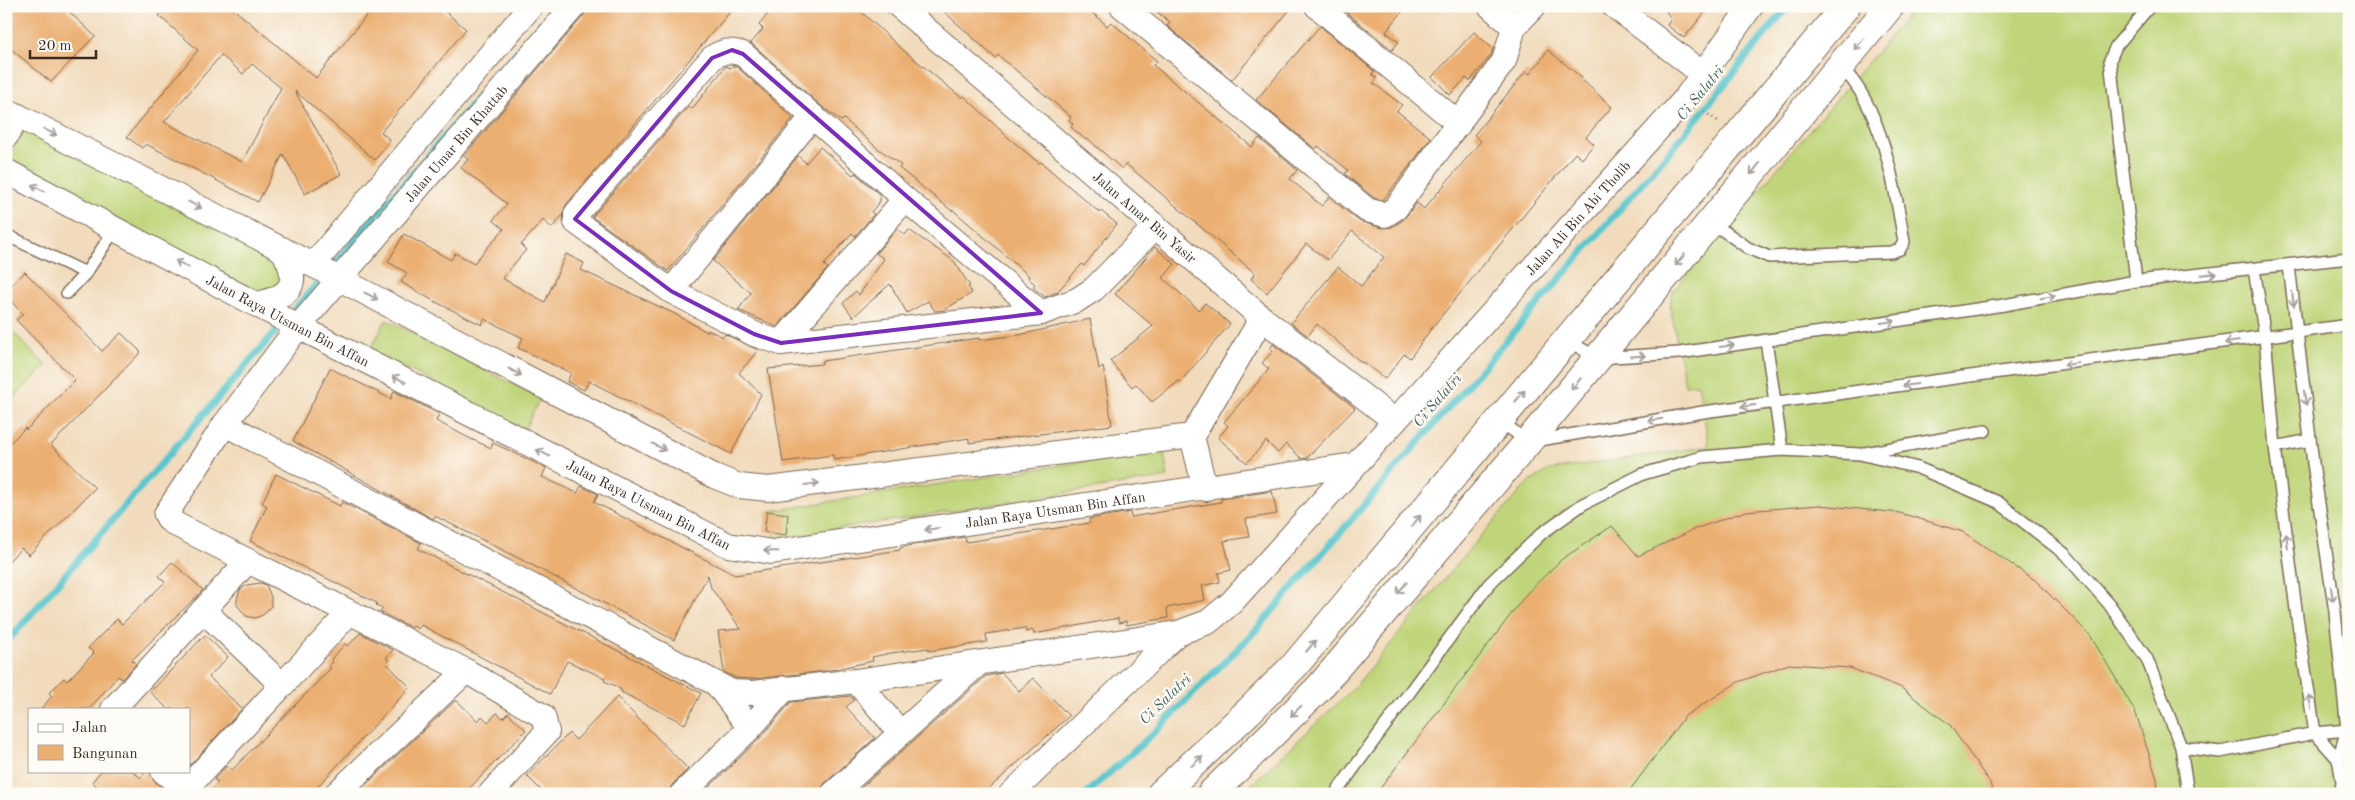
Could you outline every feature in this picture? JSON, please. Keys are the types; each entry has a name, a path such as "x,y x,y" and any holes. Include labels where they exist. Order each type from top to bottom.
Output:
{"street":[{"path":"279,317 325,272 531,6"},
{"name":"Jalan Umar Bin Khattab","path":"325,272 574,6"},
{"name":"Jalan Amar Bin Yasir","path":"899,6 1262,318 1395,421"},
{"path":"1122,6 1367,210 1385,215 1396,208 1504,61 1514,27 1534,6"},
{"path":"1317,6 1459,124"},
{"path":"1490,6 1514,27"},
{"path":"1614,6 1704,75"},
{"name":"Jalan Ali Bin Abi Tholib","path":"1178,633 1208,622 1231,603 1655,133 1704,75 1750,6"},
{"path":"1161,794 1249,712 1295,665 1846,6"},
{"path":"1211,794 1318,689 1528,442 1890,6"},
{"path":"1041,314 905,198 743,54 732,50 720,52 712,58 576,214 576,222 671,291 754,334 781,343 1041,314 1077,300 1094,289 1156,226"},
{"path":"6,136 12,113 282,249 714,476 752,488 768,489 1192,436"},
{"path":"671,291 813,116"},
{"name":"Jalan Raya Utsman Bin Affan","path":"6,171 279,317 712,539 744,548 772,552 1205,489 1354,465"},
{"path":"781,343 905,198"},
{"path":"282,249 290,263 292,276 291,286 284,295 279,317 225,424 166,516 177,525 247,562 348,614 466,671 543,716 547,732 490,794"},
{"path":"1205,489 1192,436 1262,318"},
{"path":"225,424 718,686 740,693 856,681 1178,633"},
{"path":"114,708 247,562"},
{"path":"203,610 282,685"},
{"path":"165,772 189,792 282,685 348,614"},
{"path":"1011,794 1178,633"},
{"path":"833,794 979,662"},
{"path":"336,794 466,671"},
{"path":"856,681 900,732"},
{"path":"718,686 750,728"},
{"path":"682,794 750,728 785,688"}],"lane":[{"path":"2136,281 2110,60 2116,46 2150,6"},
{"path":"1711,222 1748,248 1769,257 1891,252 1900,249 1904,242 1896,192 1872,113 1854,79 1840,66"},
{"path":"67,293 86,272 115,229"},
{"path":"6,235 86,272"},
{"path":"1567,340 1598,358 1679,353 2004,304 2136,281 2349,258"},
{"path":"2288,266 2310,440 2335,612 2347,730 2338,759 2342,781 2341,794"},
{"path":"2254,269 2265,337 2275,447 2315,733 2338,759"},
{"path":"1499,420 1528,442 1703,412 2349,325"},
{"path":"1766,340 1782,450"},
{"path":"1860,454 1985,431"},
{"path":"2275,447 2310,440"},
{"path":"1335,794 1489,584 1542,533 1583,504 1643,474 1702,457 1782,450 1860,454 1918,468 1998,502 2065,554 2109,604 2147,659 2181,747 2188,794"},
{"path":"2181,747 2220,752 2315,733 2347,730"}],"highlighted area":[{"path":"732,50 743,54 1041,313 781,343 754,334 671,291 575,219 712,58"}],"green space":[{"path":"1916,6 2349,6 2349,794 1241,794 1353,689 1477,540 1528,483 1549,470 1709,446 1698,384 1685,385 1670,306 1673,291"},
{"path":"24,130 279,262 283,272 281,286 261,294 6,161"},
{"path":"386,320 540,398 525,429 370,350"},
{"path":"6,325 46,366 6,406"},
{"path":"1163,449 1168,477 775,539 770,511"}],"building":[{"path":"6,6 63,6 95,36 51,82 6,45"},
{"path":"168,6 230,6 316,78 374,6 438,6 466,29 381,132 390,140 375,160 295,91 341,174 305,194 283,154 258,202 146,144 142,148 127,137 198,50 159,16","holes":["221,55 243,74 252,64 281,88 242,162 164,122"]},
{"path":"587,6 735,6 566,205 562,216 552,228 543,220 521,245 526,250 502,278 545,302 566,254 584,263 581,270 673,313 707,332 708,330 723,337 725,334 758,350 739,373 761,394 731,454 589,381 584,390 567,382 571,373 518,348 523,338 484,319 482,325 430,299 401,282 407,273 388,262 404,234 451,260 455,253 474,263 504,229 493,220 507,204 461,168 468,159 464,156 584,15"},
{"path":"774,6 855,6 902,49 962,98 964,96 1010,139 1039,163 1041,162 1100,213 1101,211 1117,224 1084,266 1082,264 1057,292 1045,297 1033,287 1035,284 1028,278 1029,276 953,210 899,168 901,165 876,147 844,119 841,121 820,105 751,43 763,29 759,25"},
{"path":"938,6 1085,6 1107,26 1111,22 1157,61 1153,65 1252,147 1259,138 1297,170 1290,179 1322,206 1329,197 1359,221 1382,228 1392,227 1403,220 1417,203 1424,209 1481,141 1474,135 1526,71 1530,74 1548,50 1582,78 1612,107 1586,137 1594,144 1582,159 1575,153 1434,325 1410,358 1404,354 1385,379 1362,363 1317,324 1308,336 1291,323 1338,267 1361,286 1384,257 1352,231 1328,260 1306,244 1267,293 1251,279 1255,273 1126,164 1122,169 1088,139 1086,140 1071,127 1073,124 1069,120 1071,117 998,55 995,58"},
{"path":"1150,6 1293,6 1232,80 1167,26 1170,22"},
{"path":"1339,6 1407,6 1386,32 1399,42 1392,50"},
{"path":"1663,6 1710,6 1684,38 1667,25 1671,19"},
{"path":"1320,26 1374,71 1372,74 1377,78 1373,83 1402,105 1397,111 1431,138 1383,200 1374,198 1345,174 1348,170 1318,146 1315,149 1256,100"},
{"path":"1474,32 1493,49 1491,55 1470,81 1466,78 1450,95 1432,77"},
{"path":"726,66 730,68 736,66 793,118 668,271 592,217 689,106 692,109"},
{"path":"820,147 853,175 855,173 880,195 880,201 871,212 874,214 855,236 852,233 836,251 824,265 828,268 777,327 738,310 751,293 713,261 798,156 806,163"},
{"path":"897,229 905,235 909,230 954,261 970,286 968,287 972,293 944,310 935,311 928,301 907,313 890,284 853,317 843,303 856,291 859,295 884,259 876,253"},
{"path":"1155,247 1175,264 1163,278 1199,310 1205,303 1230,324 1180,382 1152,402 1136,384 1132,387 1110,361 1153,326 1115,294"},
{"path":"25,272 102,351 121,333 141,352 51,445 95,488 29,555 21,548 6,564 6,447 25,428 26,430 75,380 16,320 23,314 6,296 6,290"},
{"path":"1090,319 1099,369 1103,366 1112,425 969,443 969,438 834,460 833,455 783,462 768,369 822,364 822,361 979,338 979,340 1019,335"},
{"path":"1273,344 1355,408 1307,458 1302,459 1286,444 1278,453 1266,441 1247,463 1218,438 1228,426 1224,422 1269,369 1262,363 1273,351 1270,349"},
{"path":"330,368 391,399 394,391 439,414 436,421 471,439 491,448 493,443 546,468 542,477 577,493 581,486 598,494 594,502 735,575 900,550 900,548 913,545 965,537 966,542 1090,523 1089,519 1130,512 1131,517 1221,502 1221,499 1272,491 1277,514 1246,519 1249,537 1224,541 1231,570 1218,573 1220,582 1202,586 1205,600 1167,608 1168,618 1126,625 1126,621 1119,623 1118,618 1034,634 1033,630 1026,632 1025,628 986,634 987,642 929,651 929,648 891,653 872,657 873,661 827,671 753,679 736,678 724,672 718,631 741,629 711,588 708,575 674,640 435,516 433,519 293,441"},
{"path":"276,474 340,506 342,502 421,543 418,549 701,693 685,724 621,692 616,686 604,681 605,678 567,661 550,694 421,625 418,629 413,626 412,628 380,612 383,609 376,605 377,603 250,541 267,506 262,503"},
{"path":"1819,505 1900,513 1963,532 2035,580 2090,635 2135,711 2157,779 2158,794 1993,794 1990,783 1950,725 1900,687 1850,668 1789,664 1738,682 1685,716 1627,794 1376,794 1527,593 1562,559 1612,526 1638,556 1695,529 1746,511"},
{"path":"767,511 788,514 786,535 764,532"},
{"path":"172,562 203,590 132,660 136,664 122,679 118,676 90,708 42,708 52,696 49,693 64,678 67,681 94,653 88,648 117,619 122,624 165,582 159,576"},
{"path":"261,583 266,585 271,597 271,606 263,615 255,618 246,616 237,605 240,590 247,585"},
{"path":"360,633 393,650 386,658 389,660 386,663 410,687 311,794 208,794 218,782 214,779 226,766 232,770 331,668 329,666 333,662 331,659 345,644 348,646"},
{"path":"205,635 228,657 209,677 242,709 190,765 190,708 167,708 150,692"},
{"path":"1002,673 1019,691 1033,678 1069,716 983,794 854,794 986,676"},
{"path":"850,696 854,700 846,707 875,738 824,784 820,794 702,794 760,738 791,702"},
{"path":"617,697 688,769 672,785 669,794 545,794 527,776 569,733 576,740"},
{"path":"456,700 478,721 482,716 488,722 497,713 503,718 508,713 526,730 464,794 356,794"},
{"path":"100,772 133,772 141,778 145,772 150,772 154,781 166,792 165,794 107,794 92,782"}],"waterway":[{"path":"6,643 557,6"},
{"name":"Ci Salatri","path":"1086,794 1158,729 1256,630 1677,143 1788,6"}]}
